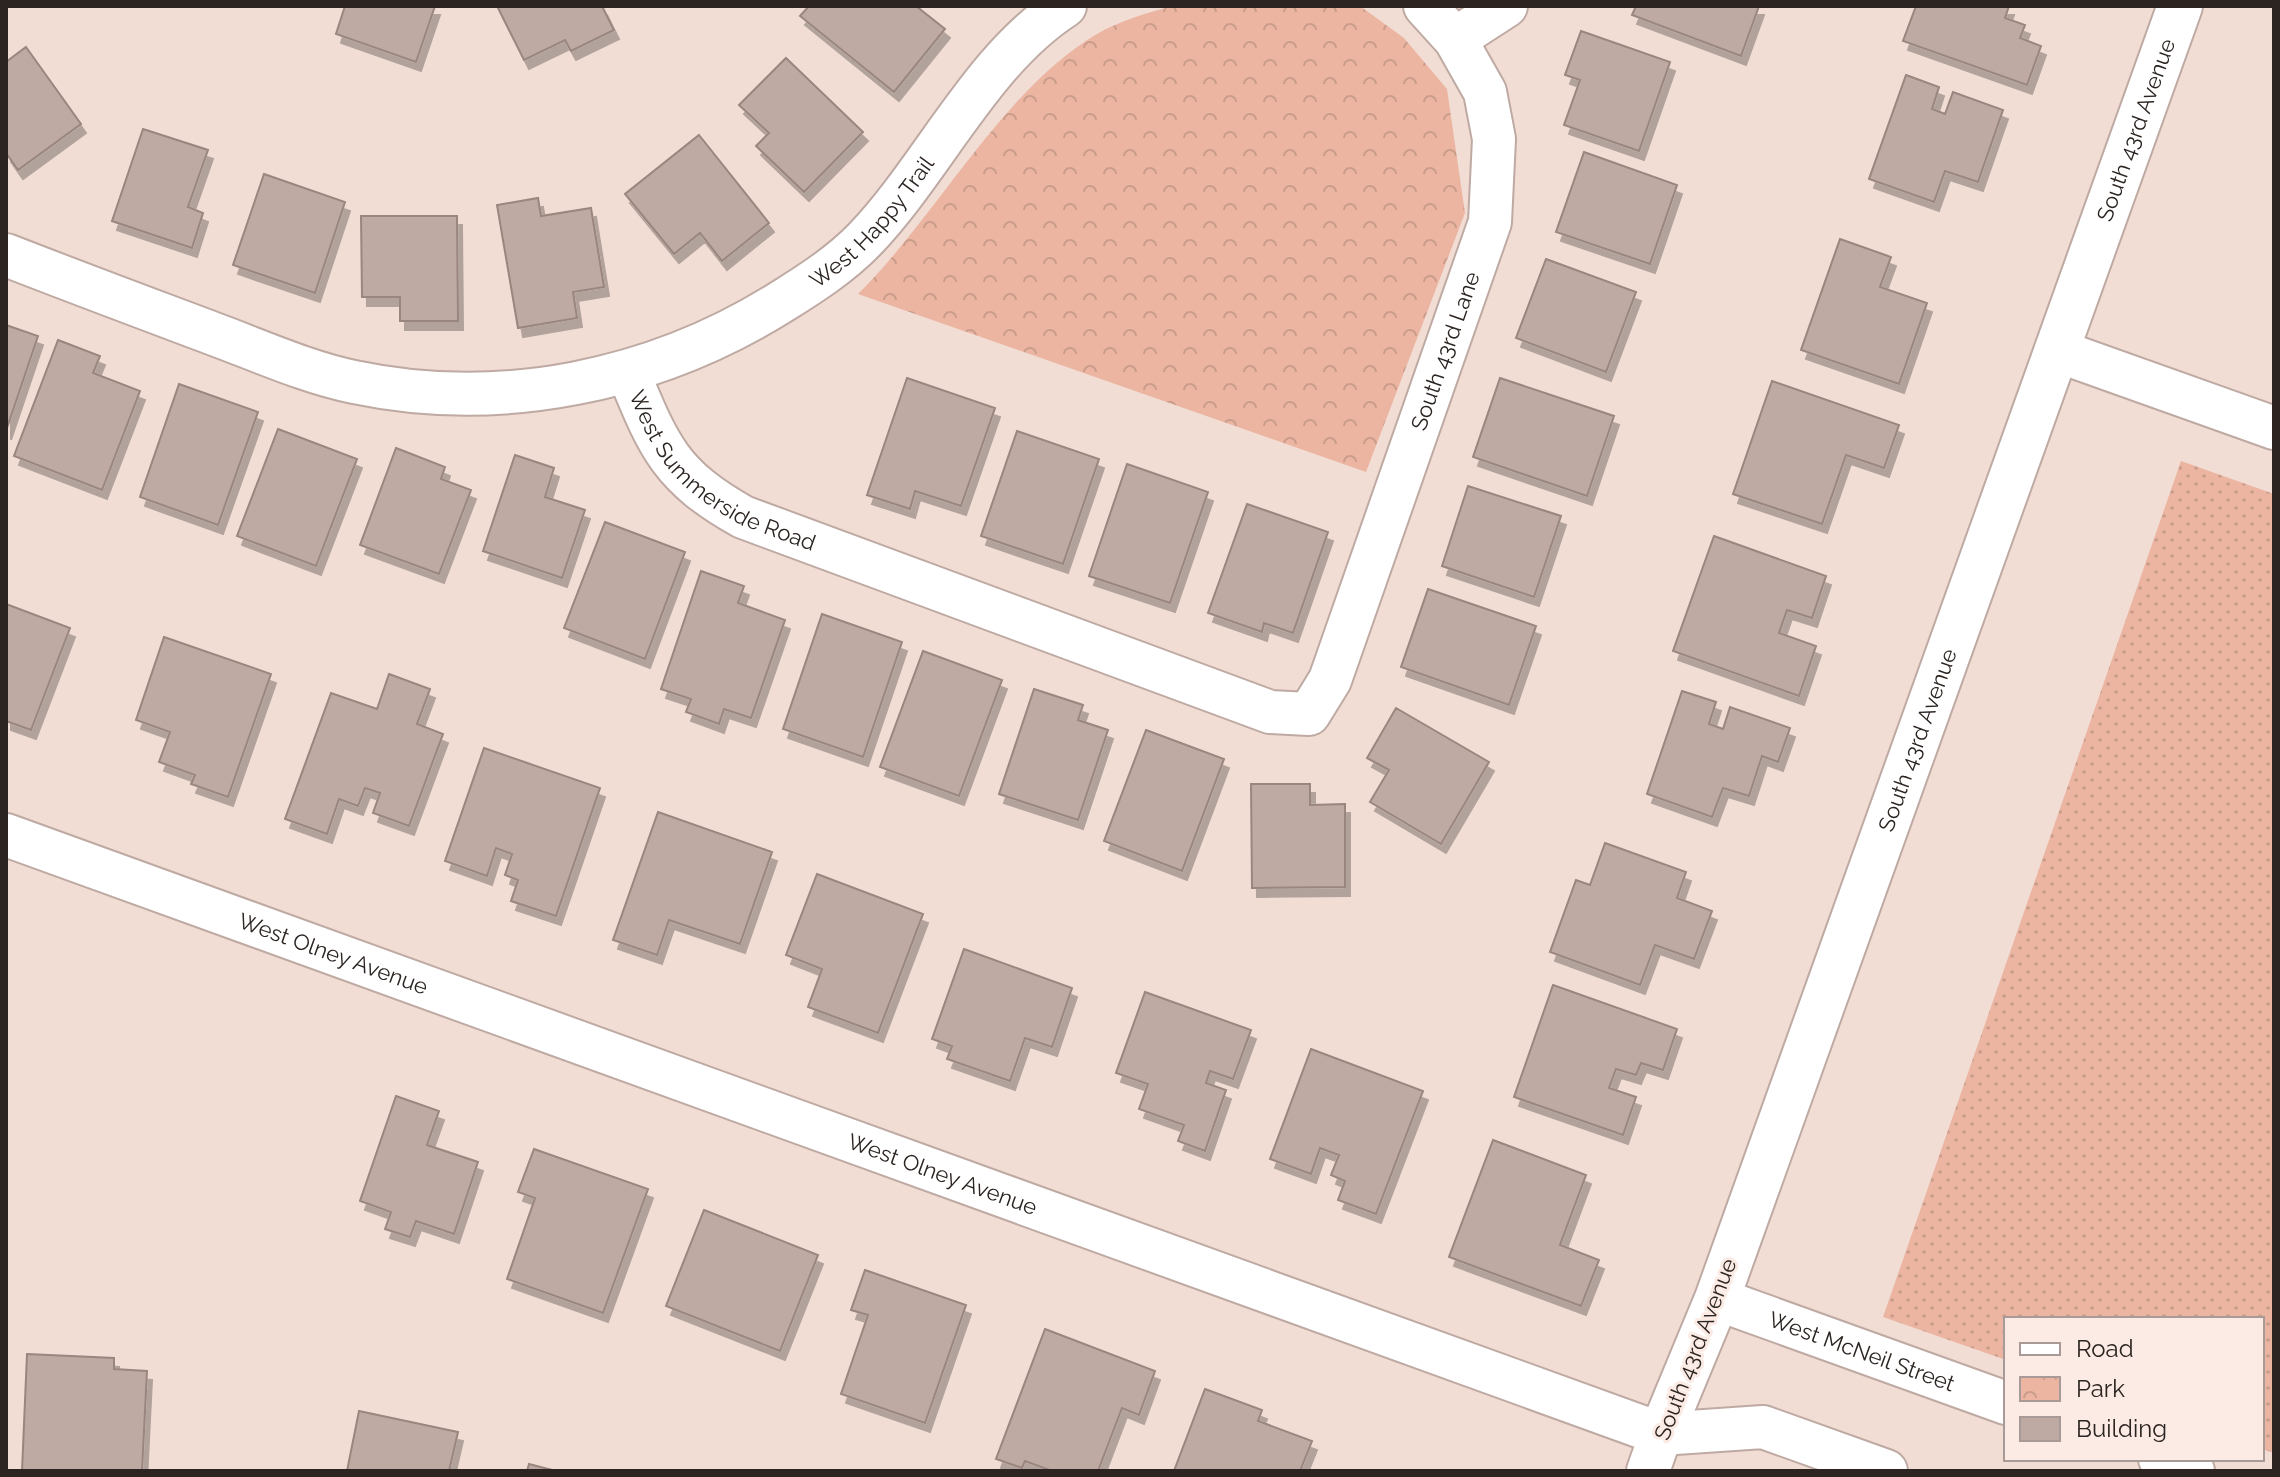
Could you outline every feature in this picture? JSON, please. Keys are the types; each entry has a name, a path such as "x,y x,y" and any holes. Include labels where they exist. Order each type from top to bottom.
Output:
{"street":[{"name":"West Happy Trail","path":"628,372 696,349 749,322 810,284 864,241 980,88 1049,17 1065,6"},
{"path":"1425,6 1455,39 1506,6"},
{"name":"South 43rd Avenue","path":"1654,1453 1717,1299 2180,6"},
{"name":"South 43rd Lane","path":"1309,714 1330,680 1490,222 1494,139 1485,92 1455,39"},
{"name":"West Summerside Road","path":"6,255 306,369 402,391 485,394 551,388 628,372 666,455 701,493 743,517 1270,712 1309,714"},
{"path":"2058,351 2274,428"},
{"name":"West Olney Avenue","path":"6,835 1654,1453 1763,1427 1886,1471"},
{"name":"West McNeil Street","path":"1717,1299 2004,1402"},
{"path":"2166,1461 2193,1471"}],"green space":[{"path":"1172,6 1360,6 1404,38 1447,89 1465,213 1366,472 858,294 1031,87 1063,58 1097,34 1124,21"},
{"path":"2181,461 2274,494 2274,1453 2264,1450 2264,1317 2004,1317 2004,1359 1883,1317"}],"building":[{"path":"345,6 435,6 416,62 336,34"},
{"path":"497,6 602,6 614,30 571,51 565,40 524,60"},
{"path":"809,6 916,6 945,29 894,92 800,16"},
{"path":"1636,6 1759,6 1741,56 1632,15"},
{"path":"1916,6 2009,6 2005,18 2025,25 2020,38 2041,46 2027,85 1903,41"},
{"path":"1581,31 1670,62 1639,151 1564,125 1580,80 1565,75"},
{"path":"26,47 81,124 18,170 6,153 6,62"},
{"path":"786,58 863,132 804,192 756,146 769,133 739,105"},
{"path":"1906,75 1939,87 1932,109 1945,114 1953,92 2003,110 1978,182 1945,171 1934,202 1869,179"},
{"path":"143,129 208,150 188,207 203,213 192,248 112,221"},
{"path":"699,135 769,223 722,261 700,233 674,254 625,194"},
{"path":"1584,152 1677,185 1650,264 1556,232"},
{"path":"264,174 345,202 315,293 233,265"},
{"path":"538,198 541,216 591,208 604,287 573,292 577,318 518,328 497,205"},
{"path":"361,216 457,216 458,321 400,321 400,297 362,297"},
{"path":"1840,239 1891,257 1880,287 1927,303 1899,384 1801,350"},
{"path":"1546,259 1636,292 1606,372 1516,338"},
{"path":"6,325 38,336 6,431"},
{"path":"58,340 100,356 93,373 140,391 102,490 14,456"},
{"path":"907,378 995,408 961,506 915,491 910,509 867,495"},
{"path":"1500,378 1614,416 1587,496 1473,457"},
{"path":"1772,381 1899,425 1884,468 1846,455 1822,524 1733,494"},
{"path":"179,384 258,412 218,525 140,497"},
{"path":"278,429 357,459 316,566 237,536"},
{"path":"1017,431 1099,459 1063,564 981,536"},
{"path":"396,448 445,467 441,479 471,490 439,574 360,545"},
{"path":"515,455 554,468 545,497 585,510 562,578 483,551"},
{"path":"1127,464 1208,492 1170,603 1089,576"},
{"path":"1468,486 1561,516 1534,597 1442,566"},
{"path":"1247,504 1328,532 1293,633 1264,623 1262,632 1208,613"},
{"path":"605,522 685,552 645,659 564,628"},
{"path":"1714,536 1826,576 1812,618 1787,610 1779,633 1816,646 1799,696 1673,651"},
{"path":"701,571 744,586 738,603 785,620 751,718 724,709 719,724 686,712 691,699 661,689"},
{"path":"1428,589 1536,626 1509,705 1401,667"},
{"path":"6,604 70,628 31,730 6,721"},
{"path":"822,614 902,642 863,757 783,729"},
{"path":"164,637 271,674 228,797 191,784 195,775 159,762 170,732 136,720"},
{"path":"923,651 1002,680 959,796 880,767"},
{"path":"389,674 430,689 417,724 443,734 409,826 373,813 380,793 365,788 358,806 339,799 327,834 285,819 331,693 377,709"},
{"path":"1034,689 1083,705 1078,720 1108,730 1078,820 999,794"},
{"path":"1682,691 1716,702 1709,724 1723,729 1730,707 1790,728 1778,762 1762,756 1749,796 1723,788 1712,817 1647,794"},
{"path":"1396,708 1489,762 1441,844 1370,802 1389,770 1367,758"},
{"path":"1146,730 1224,759 1182,871 1104,841"},
{"path":"484,748 600,788 556,916 511,901 518,880 505,875 512,854 496,848 487,876 445,861"},
{"path":"1251,784 1310,784 1310,805 1345,804 1345,887 1252,888"},
{"path":"658,812 772,852 740,944 669,920 657,955 613,940"},
{"path":"1605,843 1686,872 1677,898 1712,911 1694,959 1655,945 1640,985 1550,952 1576,880 1590,885"},
{"path":"817,874 923,914 878,1033 808,1007 822,969 786,955"},
{"path":"964,949 1072,988 1052,1047 1025,1038 1010,1081 947,1059 952,1046 932,1039"},
{"path":"1553,985 1677,1029 1663,1070 1641,1063 1636,1075 1616,1069 1609,1088 1636,1097 1623,1135 1514,1097"},
{"path":"1145,992 1251,1030 1233,1079 1210,1071 1206,1083 1226,1090 1205,1151 1178,1141 1184,1125 1139,1109 1148,1084 1116,1073"},
{"path":"1311,1049 1423,1091 1376,1214 1338,1200 1345,1181 1331,1175 1339,1155 1320,1148 1311,1174 1270,1159"},
{"path":"396,1096 439,1111 427,1145 478,1162 454,1234 416,1221 410,1237 385,1229 391,1212 360,1201"},
{"path":"1493,1140 1586,1175 1560,1245 1599,1260 1581,1306 1449,1257"},
{"path":"534,1149 648,1189 603,1313 507,1279 535,1198 518,1192"},
{"path":"704,1210 818,1255 780,1351 666,1306"},
{"path":"865,1270 966,1305 925,1423 841,1394 868,1315 851,1310"},
{"path":"1045,1329 1155,1371 1139,1415 1122,1408 1098,1471 1052,1471 1025,1461 1022,1468 996,1459"},
{"path":"27,1354 114,1358 114,1369 147,1371 142,1471 22,1471"},
{"path":"1205,1389 1262,1410 1258,1421 1312,1441 1300,1471 1174,1471"},
{"path":"359,1411 458,1432 449,1471 347,1471"},
{"path":"529,1464 556,1471 527,1471"}]}
